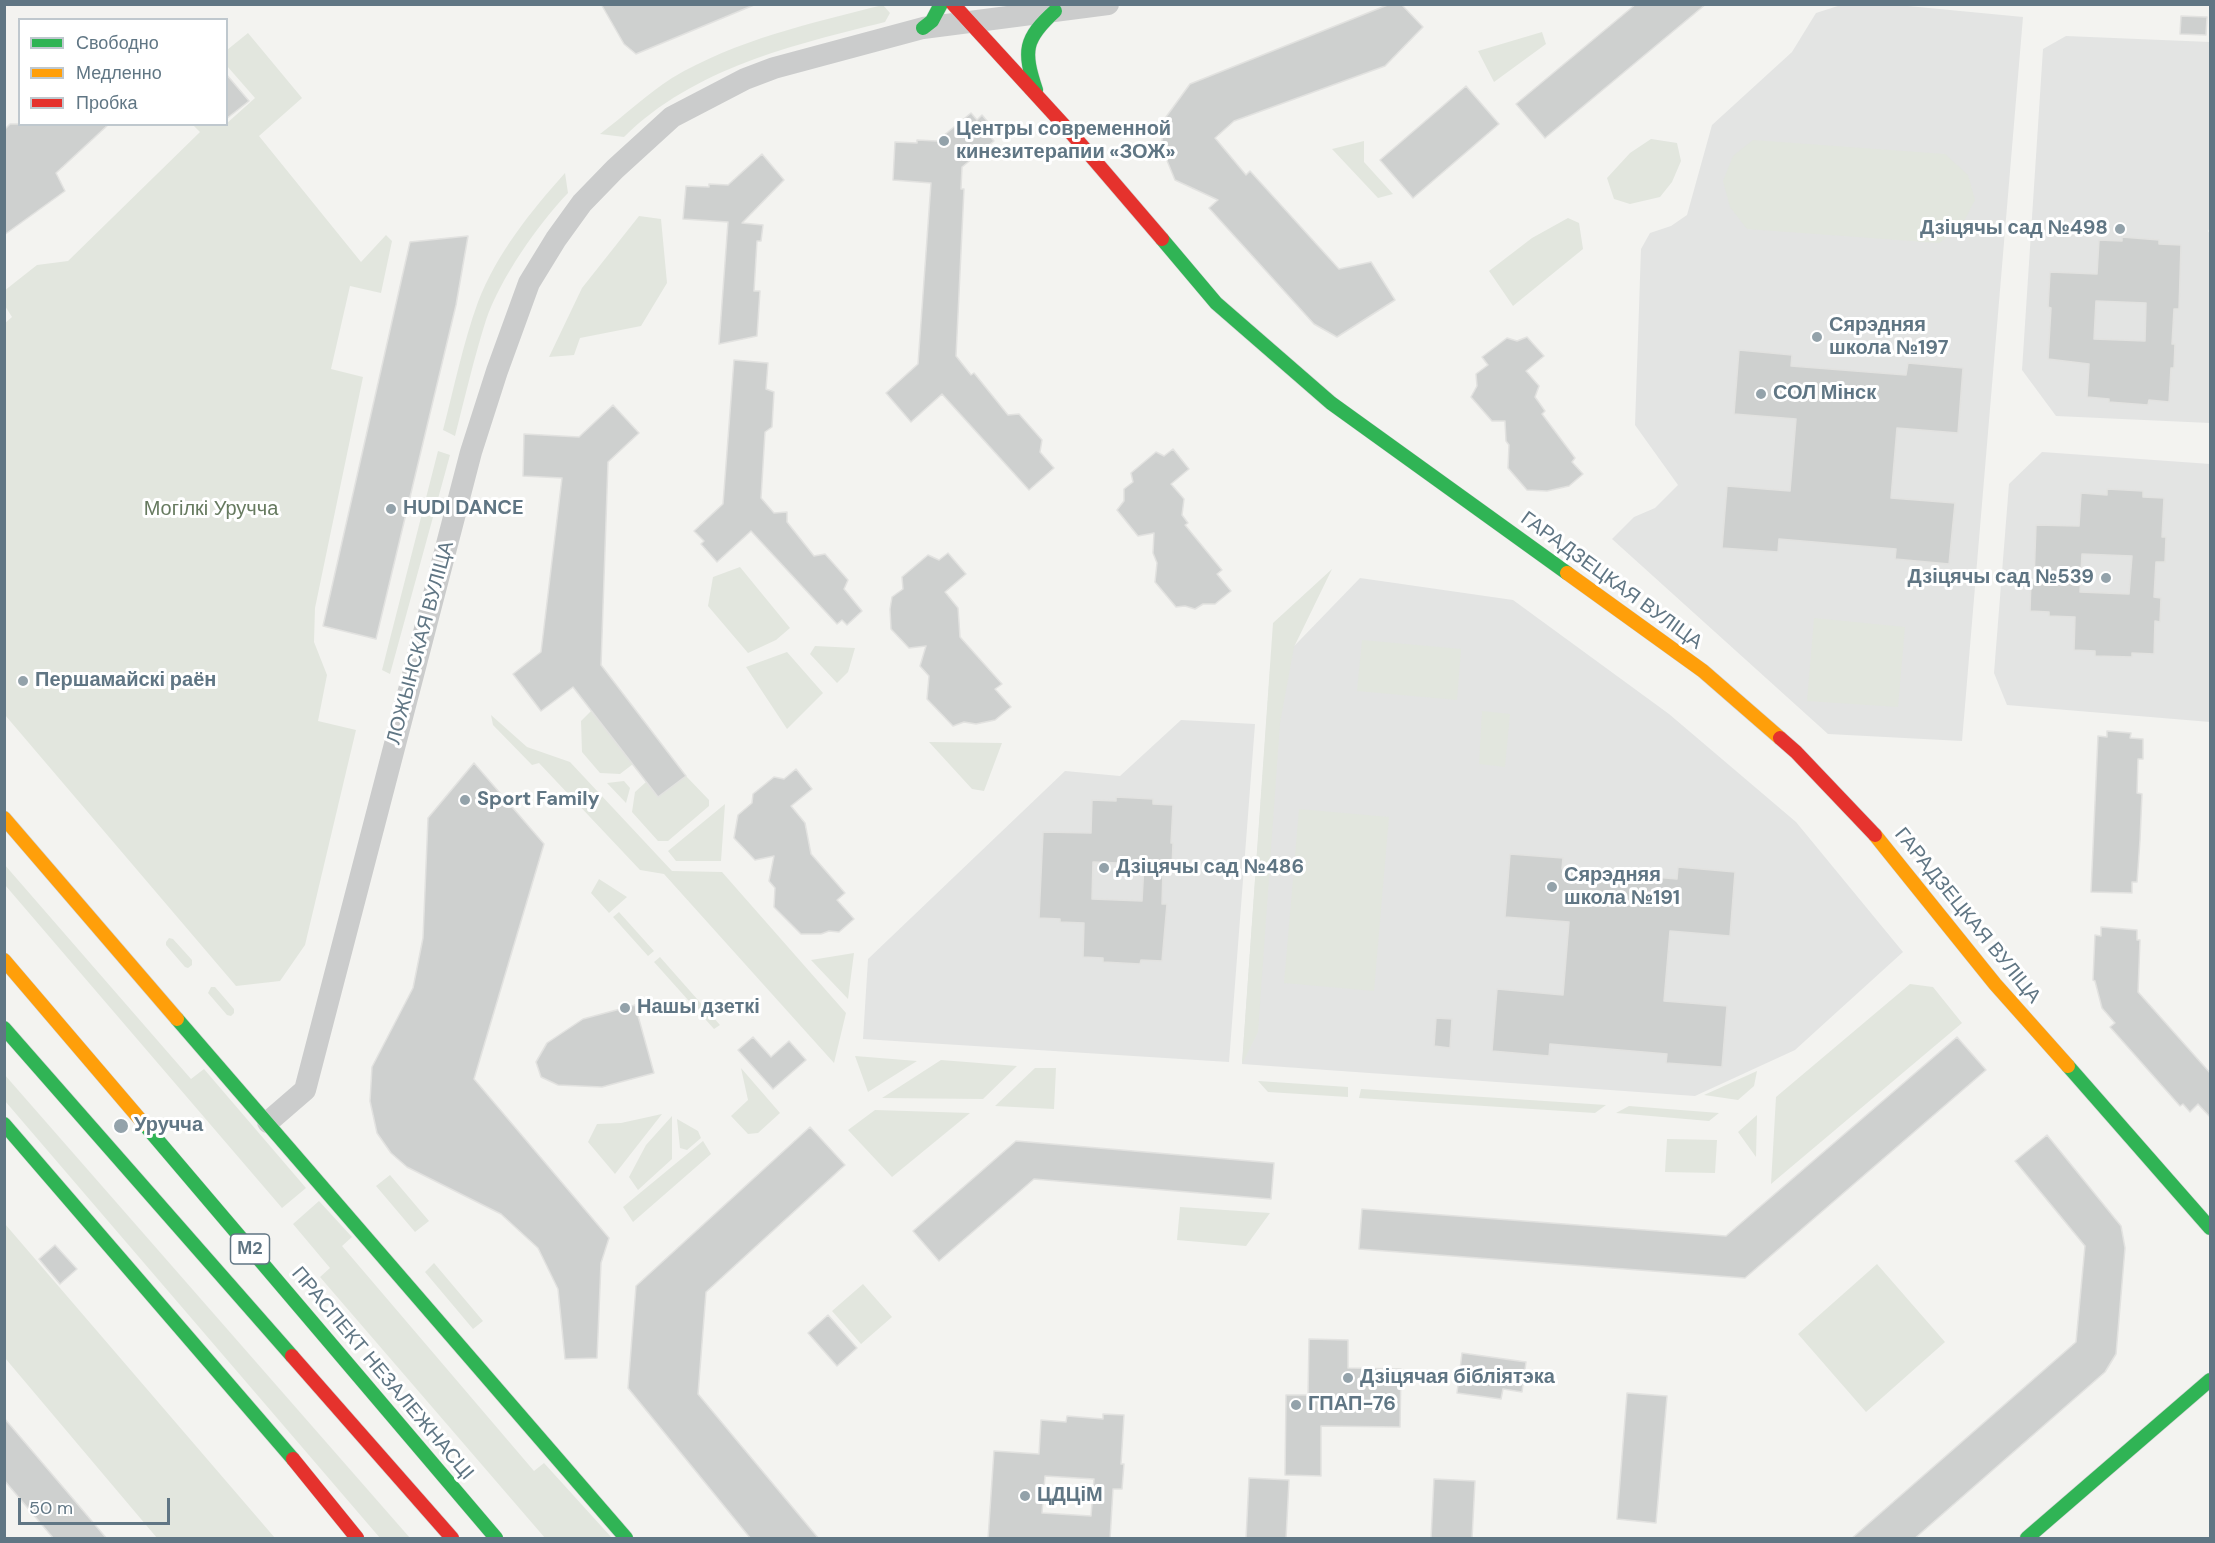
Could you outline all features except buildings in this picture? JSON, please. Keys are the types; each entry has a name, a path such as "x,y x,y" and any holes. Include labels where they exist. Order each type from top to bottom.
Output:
{"main road":[{"path":"924,28 932,21 941,4"},
{"name":"ГАРАДЗЕЦКАЯ ВУЛІЦА","path":"953,4 1039,98 1216,303 1331,403 1703,671 1796,752 1874,834 1995,984 2211,1228"},
{"path":"1039,98 1030,72 1026,44 1035,30 1055,11"},
{"path":"4,818 626,1539"},
{"name":"ПРАСПЕКТ НЕЗАЛЕЖНАСЦІ","path":"4,960 496,1539"},
{"name":"М2","path":"4,1028 452,1539"},
{"path":"4,1124 314,1484 357,1539"},
{"path":"2027,1539 2211,1380"}],"street":[{"name":"ЛОЖЫНСКАЯ ВУЛІЦА","path":"268,1122 305,1090 471,452 497,370 529,283 582,203 672,117 745,79 774,68 924,28 1108,4"}],"shaded area":[{"name":"Сярэдняя школа №197","path":"1887,4 2023,17 1962,741 1828,734 1612,539 1634,517 1655,508 1678,485 1635,425 1641,249 1650,233 1671,226 1687,215 1712,125 1792,52 1816,13 1841,5"},
{"name":"Дзіцячы сад №498","path":"2066,36 2210,42 2210,228 2208,231 2210,234 2210,423 2056,416 2022,370 2043,49"},
{"name":"Дзіцячы сад №539","path":"2042,452 2210,464 2210,722 2007,705 1994,673 2009,484"},
{"name":"Сярэдняя школа №191","path":"1360,578 1513,600 1669,714 1796,822 1903,952 1795,1050 1695,1096 1242,1064 1270,671"},
{"name":"Дзіцячы сад №486","path":"1181,720 1255,724 1229,1062 863,1039 868,959 1065,771 1120,776"}],"green space":[{"path":"883,5 890,13 885,22 780,50 746,62 681,93 652,113 624,137 600,134 672,78 722,53 774,34"},
{"path":"1542,32 1546,44 1494,82 1478,51"},
{"name":"Могілкі Уручча","path":"248,33 302,98 259,136 361,262 386,235 392,241 381,293 350,286 331,369 363,377 315,608 314,642 327,675 318,721 356,730 305,945 280,981 236,986 5,715 4,324 12,317 5,306 4,291 37,265 68,261 200,132 194,126 228,126 228,122 255,98 228,67 228,49"},
{"path":"1651,139 1677,143 1681,161 1672,182 1660,197 1630,204 1614,199 1607,178 1630,153"},
{"path":"1753,140 1945,154 1968,175 1975,200 1961,227 1939,243 1747,229 1730,207 1723,181 1733,156"},
{"path":"1364,141 1364,162 1393,194 1378,198 1332,149"},
{"path":"565,173 568,193 544,220 521,253 492,304 455,436 443,430 463,349 478,302 495,267 516,233"},
{"path":"639,216 661,219 667,283 641,326 580,338 574,355 549,357 582,288"},
{"path":"1568,218 1579,223 1583,249 1513,306 1489,271 1532,238"},
{"path":"438,451 450,455 390,674 382,670"},
{"path":"740,567 790,628 776,640 748,653 708,606 713,577"},
{"path":"1332,569 1294,647 1280,723 1258,1032 1242,1064 1273,623"},
{"path":"1814,618 1905,627 1898,707 1807,701"},
{"path":"1362,640 1461,649 1457,700 1357,691"},
{"path":"815,646 855,648 848,672 837,683 810,654"},
{"path":"787,652 823,693 787,729 746,667"},
{"path":"591,711 633,764 620,774 600,773 582,752 581,721"},
{"path":"1482,711 1510,714 1505,767 1479,764"},
{"path":"491,715 527,747 570,762 672,871 722,872 846,1013 834,1063 664,874 640,870 539,763 532,765 493,725"},
{"path":"929,742 1002,743 984,791 972,789"},
{"path":"686,776 709,800 709,806 668,841 658,841 632,812 635,792 646,782 658,797"},
{"path":"624,781 630,788 626,803 607,783"},
{"path":"725,804 721,861 676,861 668,851"},
{"path":"1299,809 1389,817 1374,991 1284,983"},
{"path":"4,864 191,1079 204,1069 306,1188 282,1208 5,885"},
{"path":"599,879 627,897 609,913 591,893"},
{"path":"619,912 654,951 648,956 613,917"},
{"path":"169,938 173,939 192,960 192,965 188,968 166,945"},
{"path":"854,953 848,999 811,960"},
{"path":"660,957 720,1025 714,1029 654,962"},
{"path":"1910,984 1933,987 1962,1023 1771,1184 1776,1097"},
{"path":"211,987 215,987 234,1009 231,1016 227,1015 208,993"},
{"path":"855,1056 917,1061 868,1092"},
{"path":"941,1060 1017,1066 983,1099 882,1098"},
{"path":"741,1068 780,1113 758,1133 748,1134 731,1116 748,1100"},
{"path":"1035,1068 1056,1068 1054,1109 995,1106"},
{"path":"1757,1071 1754,1086 1738,1100 1704,1095"},
{"path":"4,1074 410,1538 380,1538 5,1101"},
{"path":"1258,1081 1348,1087 1348,1097 1268,1092"},
{"path":"1361,1089 1606,1105 1595,1113 1359,1098"},
{"path":"1629,1106 1719,1113 1709,1121 1616,1113"},
{"path":"875,1110 970,1113 892,1177 848,1130"},
{"path":"662,1114 615,1174 588,1142 597,1124 621,1123"},
{"path":"1757,1115 1756,1157 1738,1132"},
{"path":"672,1116 672,1159 638,1190 629,1177 646,1145"},
{"path":"677,1119 698,1131 701,1138 687,1150 680,1148"},
{"path":"1667,1139 1717,1140 1715,1173 1665,1172"},
{"path":"703,1141 711,1154 633,1222 623,1207"},
{"path":"390,1175 429,1221 415,1232 376,1186"},
{"path":"319,1201 352,1237 342,1246 534,1471 544,1463 612,1538 545,1538 320,1277 330,1268 293,1224"},
{"path":"1180,1207 1270,1213 1246,1246 1177,1240"},
{"path":"4,1224 275,1538 157,1538 5,1358"},
{"path":"434,1263 483,1321 473,1329 425,1272"},
{"path":"1877,1264 1945,1342 1866,1412 1798,1334"},
{"path":"863,1284 892,1317 861,1344 832,1311"}],"traffic: fast":[{"path":"923,28 932,21 941,4"},
{"path":"1036,90 1029,65 1029,46 1037,30 1055,11"},
{"path":"1162,239 1216,303 1331,403 1567,573"},
{"path":"177,1019 626,1538"},
{"path":"4,1028 292,1356"},
{"path":"2068,1066 2210,1228"},
{"path":"4,1124 293,1459"},
{"path":"144,1124 496,1538"},
{"path":"2027,1538 2210,1380"}],"traffic: slow":[{"path":"1567,573 1703,671 1780,738"},
{"path":"4,818 177,1019"},
{"path":"1875,835 1995,984 2068,1066"},
{"path":"4,960 144,1124"}],"traffic: jam":[{"path":"953,4 1072,134 1162,239"},
{"path":"1780,738 1875,835"},
{"path":"292,1356 452,1538"},
{"path":"293,1459 357,1538"}],"place":[{"name":"Центры современной кинезитерапии «ЗОЖ»","path":"944,141"},
{"name":"Дзіцячы сад №498","path":"2120,229"},
{"name":"Сярэдняя школа №197","path":"1817,337"},
{"name":"СОЛ Мінск","path":"1761,394"},
{"name":"HUDI DANCE","path":"391,509"},
{"name":"Дзіцячы сад №539","path":"2106,578"},
{"name":"Першамайскі раён","path":"23,681"},
{"name":"Sport Family","path":"465,800"},
{"name":"Дзіцячы сад №486","path":"1104,868"},
{"name":"Сярэдняя школа №191","path":"1552,887"},
{"name":"Нашы дзеткі","path":"625,1008"},
{"name":"Уручча","path":"121,1126"},
{"name":"Дзіцячая бібліятэка","path":"1348,1378"},
{"name":"ГПАП-76","path":"1296,1405"},
{"name":"ЦДЦіМ","path":"1025,1496"}]}
